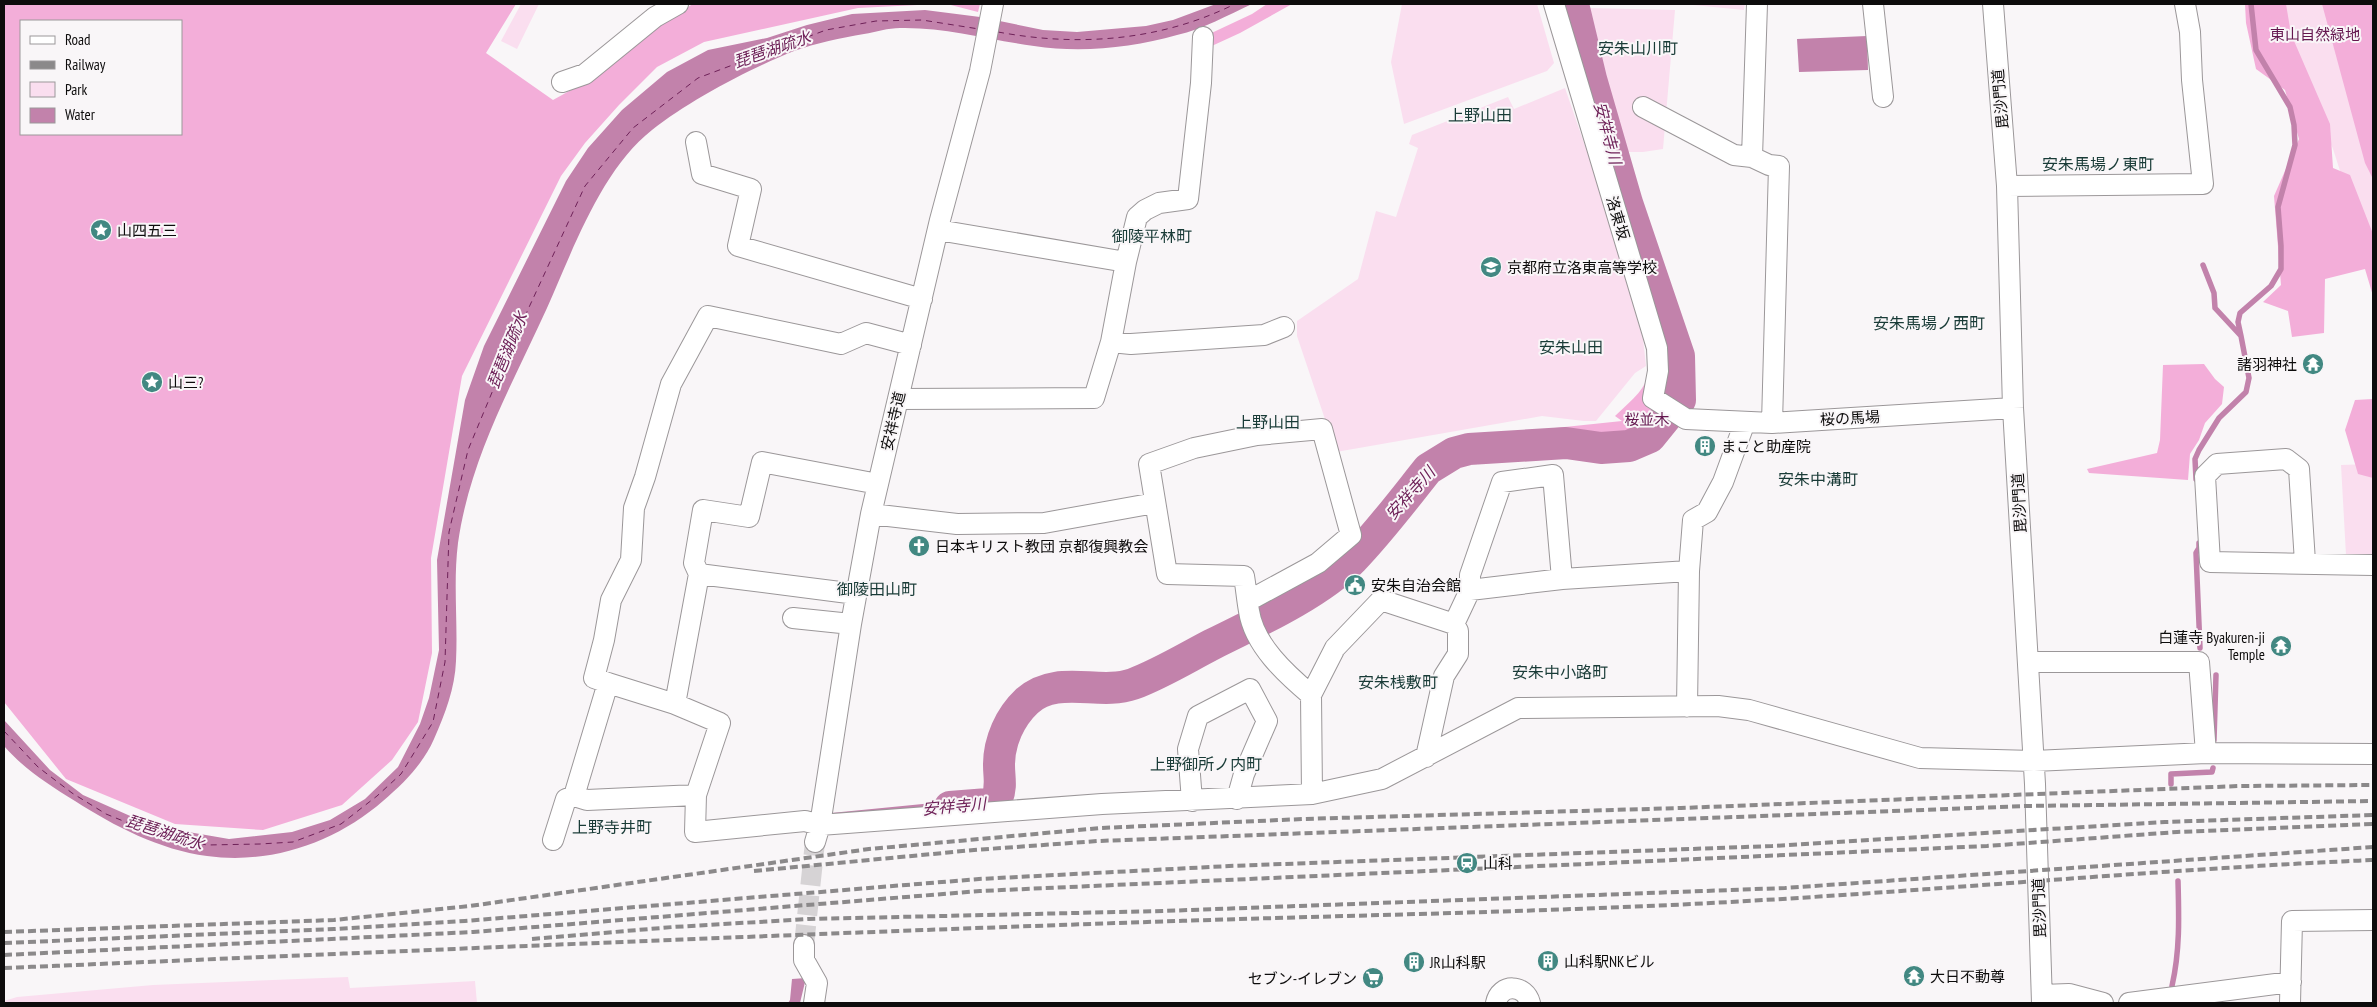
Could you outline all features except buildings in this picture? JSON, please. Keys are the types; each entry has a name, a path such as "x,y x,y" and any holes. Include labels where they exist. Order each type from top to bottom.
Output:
{"street":[{"path":"562,82 585,74 655,17 678,4"},
{"name":"安祥寺道","path":"818,834 851,624 871,514 938,230 980,71 993,4"},
{"name":"洛東坂","path":"1554,4 1657,348 1658,371 1653,398 1659,400 1686,419"},
{"path":"1752,157 1757,4"},
{"path":"1873,4 1883,97"},
{"name":"毘沙門道","path":"1993,4 2007,186 2013,408 2034,761 2042,999"},
{"path":"2007,186 2203,184 2192,80 2190,32 2184,4"},
{"path":"898,399 1094,398 1111,342 1126,262 1137,217 1159,202 1188,199 1201,83 1203,37"},
{"path":"1643,107 1734,155 1752,157 1769,165 1779,166 1772,423"},
{"path":"696,142 702,174 751,189 738,246 922,299"},
{"path":"938,230 1126,262"},
{"path":"911,345 866,333 841,344 708,316 672,384 646,477 634,508 631,560 611,600 604,640 594,678 675,704 720,723 696,795 695,832 805,821 818,834 1102,804 1312,794 1382,779 1518,708 1718,706 1749,710 1920,758 2034,761 2206,753 2373,754"},
{"path":"1111,342 1131,344 1264,335 1284,327"},
{"name":"桜の馬場","path":"1686,419 1772,423 2013,408"},
{"path":"1687,707 1689,571 1693,520 1707,512 1723,482 1745,422"},
{"path":"1249,606 1318,562 1351,535 1322,429 1257,435 1203,446 1149,464 1167,574 1244,576 1249,606 1258,638 1291,678 1311,695"},
{"path":"2305,562 2299,469 2286,459 2217,464 2206,476 2210,562 2305,562 2373,565"},
{"path":"675,704 699,574 694,563 703,510 748,518 762,462 878,484"},
{"path":"1454,624 1470,590 1470,575 1502,482 1553,475 1562,579"},
{"path":"871,514 957,524 1044,523 1155,503"},
{"path":"1470,590 1562,579 1689,571"},
{"path":"699,574 856,594"},
{"path":"1312,794 1311,695 1334,648 1381,600 1454,624 1458,631 1458,654 1444,676 1426,756"},
{"path":"793,618 851,624"},
{"path":"2028,662 2199,662 2206,753"},
{"path":"574,796 608,682"},
{"path":"1192,801 1188,749 1198,716 1250,689 1267,721 1236,799"},
{"path":"553,840 566,799 574,796 587,800 696,795"},
{"path":"2290,1003 2292,921 2373,920"},
{"path":"804,945 804,960 817,983 814,1003"},
{"path":"2129,1003 2291,982"},
{"path":"1496,1003 1504,990 1515,988 1525,993 1530,1003"},
{"path":"2042,999 2069,994 2102,1003"}],"green space":[{"path":"4,4 516,4 486,53 553,100 589,80 662,22 693,4 937,4 858,8 704,42 657,67 585,143 561,176 462,376 431,558 432,653 418,722 392,760 342,805 263,830 175,824 66,779 4,702"},
{"path":"521,4 539,4 517,49 501,41"},
{"path":"947,4 980,4 978,12"},
{"path":"1267,4 1292,4 1240,33 1203,50 1203,37 1252,14"},
{"path":"1402,4 1537,4 1554,63 1547,71 1404,124 1391,62"},
{"name":"桜並木","path":"1544,4 1573,4 1591,79 1627,203 1679,356 1680,400 1661,445 1627,452 1566,443 1469,449 1480,436 1622,421 1615,416 1634,398 1645,384 1649,367 1647,340"},
{"path":"1683,4 1745,4 1744,10"},
{"path":"2245,4 2286,4 2291,34 2330,124 2333,168 2350,175 2373,234 2373,296 2365,269 2325,279 2324,333 2292,337 2288,311 2263,302 2281,285 2274,196 2299,139 2285,90 2256,69 2246,23"},
{"name":"東山自然緑地","path":"2272,4 2336,4 2373,118 2373,273 2333,149"},
{"path":"2322,4 2373,4 2373,179 2365,163"},
{"path":"1588,8 1675,10 1663,149 1626,152"},
{"name":"京都府立洛東高等学校","path":"1565,88 1593,169 1643,339 1646,366 1635,373 1596,421 1542,416 1336,452 1297,336 1297,321 1358,279 1376,211 1396,217 1418,148 1409,144 1412,135 1508,97 1514,109"},
{"path":"2204,364 2215,379 2224,387 2222,404 2205,423 2199,440 2190,454 2188,480 2089,473 2087,469 2157,453 2160,440 2163,365"},
{"path":"2373,399 2373,478 2358,474 2345,430 2355,400"},
{"path":"2370,464 2373,480 2373,554 2346,555 2341,465"},
{"path":"348,977 350,988 475,981 477,1003 4,1003 4,1001 17,997 153,985"}],"water":[{"name":"琵琶湖疏水","path":"1216,4 1252,4 1187,32 1142,43 1106,48 1052,48 917,28 891,29 820,43 777,58 720,86 667,119 634,147 603,189 590,212 494,422 472,481 458,543 454,681 438,730 430,748 419,765 365,816 324,839 278,853 255,857 231,858 189,853 155,843 105,819 37,776 4,746 4,720 50,770 83,795 137,819 171,829 229,839 292,832 330,820 365,799 398,767 420,724 429,698 439,650 437,560 465,400 484,346 566,181 588,148 622,110 667,72 708,50 767,38 807,25 852,14 925,10 980,17 1043,30 1077,32 1146,26 1173,20"},
{"path":"1867,36 1868,70 1799,72 1797,39"},
{"path":"984,798 984,809 839,821 831,813"},
{"path":"806,978 800,1003 788,1003 792,979"}],"waterway":[{"name":"安祥寺川","path":"950,807 988,804 997,799 1000,786 999,765 1003,738 1015,714 1027,701 1039,693 1051,689 1065,687 1106,688 1133,684 1163,671 1305,596 1339,572 1353,559 1428,469 1454,453 1469,449 1566,443 1601,448 1629,446 1650,437 1680,400 1679,356 1627,203 1591,79 1573,4"},
{"path":"2241,336 2238,322 2240,313 2271,286 2281,269 2278,207 2295,145 2294,125 2290,107 2256,50 2251,4"},
{"path":"2196,479 2195,459 2199,450 2219,418 2246,392 2249,378 2241,336 2215,308 2214,293 2203,265"},
{"path":"2199,543 2196,553 2200,648"},
{"path":"2214,740 2216,675"},
{"path":"2171,784 2171,774 2212,772 2213,768"},
{"path":"2172,986 2178,947 2178,881"}],"ferry route":[{"path":"998,32 1028,37 1059,39 1119,38 1178,26 1235,4"},
{"path":"4,731 38,767 72,793 106,814 153,833 207,845 260,844 293,842 341,824 377,796 401,774 433,722 445,662 449,532 468,450 513,342 585,186 633,128 698,78 826,30 876,21 922,20 979,29"}],"tunnel":[{"path":"804,945 815,842"}],"railway":[{"path":"4,932 334,920 470,906 869,849 1101,828 1303,819 1681,808 2240,786 2373,785"},
{"path":"754,871 974,850 1098,841 2027,806 2373,801"},
{"path":"4,943 334,929 465,921 979,879 1229,866 1772,846 2165,822 2373,815"},
{"path":"4,955 473,932 980,891 1987,846 2177,832 2373,824"},
{"path":"532,939 673,927 809,919 1163,911 1785,888 2373,847"},
{"path":"4,968 861,932 1671,905 1847,895 2285,864 2373,860"}],"place":[{"name":"山四五三","path":"101,230"},
{"name":"京都府立洛東高等学校","path":"1491,267"},
{"name":"諸羽神社","path":"2313,364"},
{"name":"山三?","path":"152,382"},
{"name":"まこと助産院","path":"1705,446"},
{"name":"日本キリスト教団 京都復興教会","path":"919,546"},
{"name":"安朱自治会館","path":"1355,585"},
{"name":"白蓮寺 Byakuren-ji Temple","path":"2281,646"},
{"name":"山科","path":"1467,863"},
{"name":"山科駅NKビル","path":"1548,961"},
{"name":"JR山科駅","path":"1414,962"},
{"name":"大日不動尊","path":"1914,976"},
{"name":"セブン-イレブン","path":"1373,978"}],"district":[{"name":"安朱山川町","path":"1638,48"},
{"name":"上野山田","path":"1480,115"},
{"name":"安朱馬場ノ東町","path":"2098,164"},
{"name":"御陵平林町","path":"1152,236"},
{"name":"安朱馬場ノ西町","path":"1929,323"},
{"name":"安朱山田","path":"1571,347"},
{"name":"上野山田","path":"1268,422"},
{"name":"安朱中溝町","path":"1818,479"},
{"name":"御陵田山町","path":"877,589"},
{"name":"安朱中小路町","path":"1560,672"},
{"name":"安朱桟敷町","path":"1398,682"},
{"name":"上野御所ノ内町","path":"1206,764"},
{"name":"上野寺井町","path":"612,827"}]}
